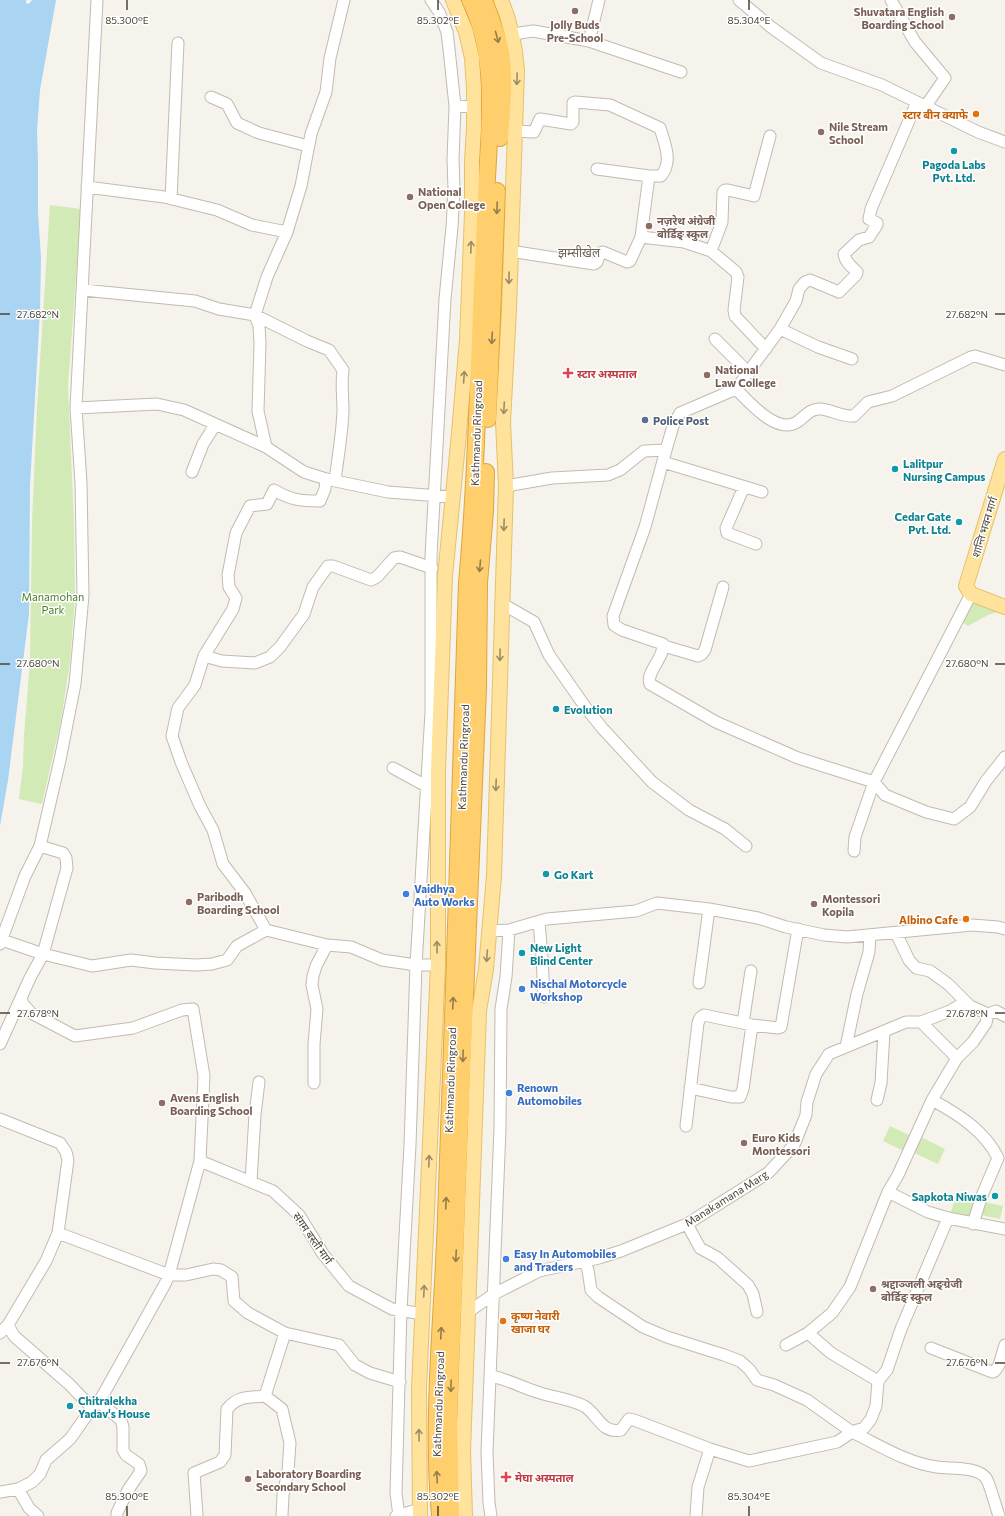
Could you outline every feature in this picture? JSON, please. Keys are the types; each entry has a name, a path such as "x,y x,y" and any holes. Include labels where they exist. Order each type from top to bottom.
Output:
{"highway":[{"name":"Kathmandu Ringroad","path":"440,1516 437,1465 437,1413 446,1218 452,1031 456,967 467,583 473,508 473,341 491,121 490,82 485,45 478,19 470,0"},
{"name":"Kathmandu Ringroad","path":"451,1516 450,1395 477,711 479,583 501,308 498,158 503,103 503,76 500,48 484,0"}],"main road":[{"path":"420,1512 419,1410 438,965 438,770 445,576 458,444 473,341 472,213 474,107 472,58 466,32 453,0"},
{"path":"465,1516 463,1451 479,1011 486,969 494,876 501,603 506,486 503,422 501,308 510,251 516,131 517,70 513,34 501,0"},
{"name":"शान्ति भवन मार्ग","path":"971,594 966,586 1005,459"},
{"path":"971,594 1005,607"}],"street":[{"path":"97,0 76,408 81,482 83,595 75,684 60,760 40,846 25,876 1,942 92,966 131,960 196,965 212,964 226,960 237,946 266,930 327,945 351,947 382,960 416,965 438,965"},
{"path":"266,447 258,411 260,343 259,326 256,315 267,277 287,232 301,186 308,146 326,92 330,58 344,0"},
{"path":"420,1512 398,1516 396,1493 401,1310 410,1145 416,965 431,712 431,556 444,299 452,227 455,106 447,32 439,12 431,0"},
{"path":"589,41 599,0"},
{"path":"739,0 771,27 821,63 882,85 978,132 1005,142"},
{"path":"723,587 702,654 698,656 664,646 660,642 622,630 614,625 613,616 645,527 673,426 680,413 736,389 780,329 796,301 799,289 805,282 810,280 839,292 856,275 857,272 847,263 844,254 859,240 869,237 877,225 877,223 870,220 871,209 921,104 945,78 915,42 890,0"},
{"path":"513,34 533,31 589,41 681,72"},
{"path":"171,198 178,43"},
{"path":"211,97 227,104 237,123 259,133 308,146"},
{"path":"516,131 534,132 540,119 571,124 573,122 573,103 575,102 610,105 660,128 667,149 668,160 666,170 661,176 649,176 598,169"},
{"path":"455,106 474,107"},
{"path":"711,251 722,222 723,192 728,190 754,196 770,136"},
{"path":"510,251 594,264 600,253 603,252 627,262 630,261 641,237 649,176"},
{"path":"87,187 171,198 217,210 252,224 287,232"},
{"path":"641,237 684,242 711,251 737,274 734,310 735,316 766,349"},
{"path":"83,290 195,301 219,309 256,315 307,341 329,350 343,370 341,385 343,410 342,430 331,480 320,501 302,501 287,498 274,490 267,504 250,506 236,532 228,575 229,587 236,598 233,609 204,656 195,685 178,708 172,736 181,762 212,830 223,864 245,893 266,930"},
{"path":"780,329 818,347 852,359"},
{"path":"715,339 749,373"},
{"path":"736,389 758,412 777,423 786,426 796,423 807,413 814,410 821,409 835,414 854,416 868,402 892,396 951,366 975,356 1005,365"},
{"path":"76,408 157,404 184,410 266,447 304,472 331,480 388,492 452,496"},
{"path":"192,472 203,444 215,425"},
{"path":"506,486 552,478 608,475 620,470 644,451 666,450"},
{"path":"663,462 762,492"},
{"path":"744,487 726,528 727,533 756,544"},
{"path":"204,656 222,661 255,663 270,657 280,647 304,614 313,587 328,566 333,566 371,580 377,577 394,558 400,557 432,568"},
{"path":"854,852 855,837 874,782 971,594"},
{"path":"501,603 534,622 549,655 586,708 603,730 652,782 689,810 725,829 746,846"},
{"path":"664,646 649,678 650,684 716,722 798,758 874,782 885,795 926,812 954,819 970,807 986,780 1005,758"},
{"path":"393,768 426,786"},
{"path":"0,1044 30,978 43,954 67,868 66,858 62,853 40,846"},
{"path":"489,931 509,930 547,919 636,911 657,903 709,909 758,918 786,927 847,937 972,925 1005,929"},
{"path":"699,983 709,909"},
{"path":"539,922 544,997"},
{"path":"686,1126 698,1023 700,1018 704,1015 747,1024 778,1028 781,1027 798,929"},
{"path":"491,1516 487,1452 500,1129 501,1009 506,977 509,930"},
{"path":"896,933 902,949 916,968 930,971 948,984 970,1006 988,1014"},
{"path":"846,1047 857,994 868,952 870,935"},
{"path":"314,1083 314,1044 317,1009 312,985 316,966 327,945"},
{"path":"690,1088 731,1097 740,1097 743,1089 751,971"},
{"path":"0,1492 18,1489 32,1482 40,1474 46,1460 70,1440 95,1405 169,1275 200,1160 204,1076 193,1009 182,1010 132,1028 75,1036 31,1013 23,1004 21,998"},
{"name":"Manakamana Marg","path":"468,1312 494,1294 539,1271 584,1260 599,1258 621,1251 687,1224 768,1173 794,1145 806,1115 807,1102 816,1074 829,1054 906,1022 921,1022 950,1011 965,1002"},
{"path":"988,1014 996,1010 1005,1016"},
{"path":"786,1344 808,1333 832,1313 850,1287 888,1192 898,1175 932,1100 957,1058 973,1042 986,1023 988,1014"},
{"path":"921,1022 957,1058"},
{"path":"877,1100 881,1083 884,1032"},
{"path":"251,1182 255,1114 259,1082"},
{"path":"932,1100 961,1116 992,1146 998,1158 981,1198 973,1224"},
{"path":"0,1119 60,1143 66,1152 68,1160 58,1232 46,1261 4,1329 95,1405 121,1420 123,1427 123,1450 126,1455 139,1464 141,1471 128,1490 116,1513 117,1516"},
{"name":"संगम बस्ती मार्ग","path":"200,1160 273,1191 299,1215 323,1254 349,1286 392,1308 423,1314"},
{"path":"888,1192 928,1212 973,1224 1005,1229"},
{"path":"491,1376 506,1379 536,1391 586,1407 604,1426 614,1431 621,1430 629,1419 634,1420 710,1449 749,1461 837,1442 852,1432 864,1428 871,1419 876,1406 878,1381 887,1370 901,1329 948,1218"},
{"path":"687,1224 700,1248 718,1258 748,1286 753,1294 757,1312"},
{"path":"58,1232 169,1275 186,1275 213,1269 221,1270 232,1277 234,1300 248,1313 286,1333 339,1345 355,1365 370,1373 400,1382"},
{"path":"584,1260 588,1270 591,1290 598,1297 643,1327 740,1361 749,1369 757,1380 774,1385 807,1400 852,1432 894,1453 919,1463 937,1468 954,1468 977,1472 986,1478 999,1516"},
{"path":"265,1396 286,1333"},
{"path":"808,1333 832,1353 878,1381"},
{"path":"931,1348 995,1372 999,1365 1005,1345"},
{"path":"197,1516 194,1473 220,1462 225,1455 226,1409 237,1399 265,1396 282,1409 290,1444 288,1471 282,1495 282,1516"},
{"path":"696,1516 698,1487 710,1449"},
{"path":"18,1489 29,1508 38,1516"}],"green space":[{"name":"Manamohan Park","path":"50,205 81,209 68,386 74,523 75,596 70,662 61,720 42,804 19,799 23,766 30,660 32,522 37,408"},
{"path":"974,601 1004,610 988,615 968,626 961,621"},
{"path":"890,1126 911,1136 904,1151 883,1141"},
{"path":"917,1135 945,1149 938,1164 910,1151"},
{"path":"957,1193 979,1199 972,1222 950,1215"},
{"path":"984,1202 1003,1206 1000,1219 981,1215"}],"water":[{"path":"0,0 26,0 26,3 29,4 32,0 56,0 40,90 37,130 38,213 41,258 40,311 30,485 29,614 8,780 0,826"}],"place":[{"name":"Jolly Buds Pre-School","path":"575,11"},
{"name":"Shuvatara English Boarding School","path":"952,17"},
{"name":"स्टार बीन क्याफे","path":"976,114"},
{"name":"Nile Stream School","path":"821,132"},
{"name":"Pagoda Labs Pvt. Ltd.","path":"954,151"},
{"name":"National Open College","path":"410,197"},
{"name":"नज़रेथ अंग्रेजी बोर्डिङ् स्कुल","path":"649,226"},
{"name":"स्टार अस्पताल","path":"568,373"},
{"name":"National Law College","path":"707,375"},
{"name":"Police Post","path":"645,420"},
{"name":"Lalitpur Nursing Campus","path":"895,469"},
{"name":"Cedar Gate Pvt. Ltd.","path":"959,522"},
{"name":"Evolution","path":"556,709"},
{"name":"Go Kart","path":"546,874"},
{"name":"Vaidhya Auto Works","path":"406,894"},
{"name":"Paribodh Boarding School","path":"189,902"},
{"name":"Montessori Kopila","path":"814,904"},
{"name":"Albino Cafe","path":"966,919"},
{"name":"New Light Blind Center","path":"522,953"},
{"name":"Nischal Motorcycle Workshop","path":"522,989"},
{"name":"Renown Automobiles","path":"509,1093"},
{"name":"Avens English Boarding School","path":"162,1103"},
{"name":"Euro Kids Montessori","path":"744,1143"},
{"name":"Sapkota Niwas","path":"995,1196"},
{"name":"Easy In Automobiles and Traders","path":"506,1259"},
{"name":"श्रद्दाञ्जली अङ्‍ग्रेजी बोर्डिङ् स्कुल","path":"873,1289"},
{"name":"कृष्ण नेवारी खाजा घर","path":"503,1321"},
{"name":"Chitralekha Yadav's House","path":"70,1406"},
{"name":"मेघा अस्पताल","path":"506,1477"},
{"name":"Laboratory Boarding Secondary School","path":"248,1479"}],"district":[{"name":"झम्सीखेल","path":"579,252"}]}
